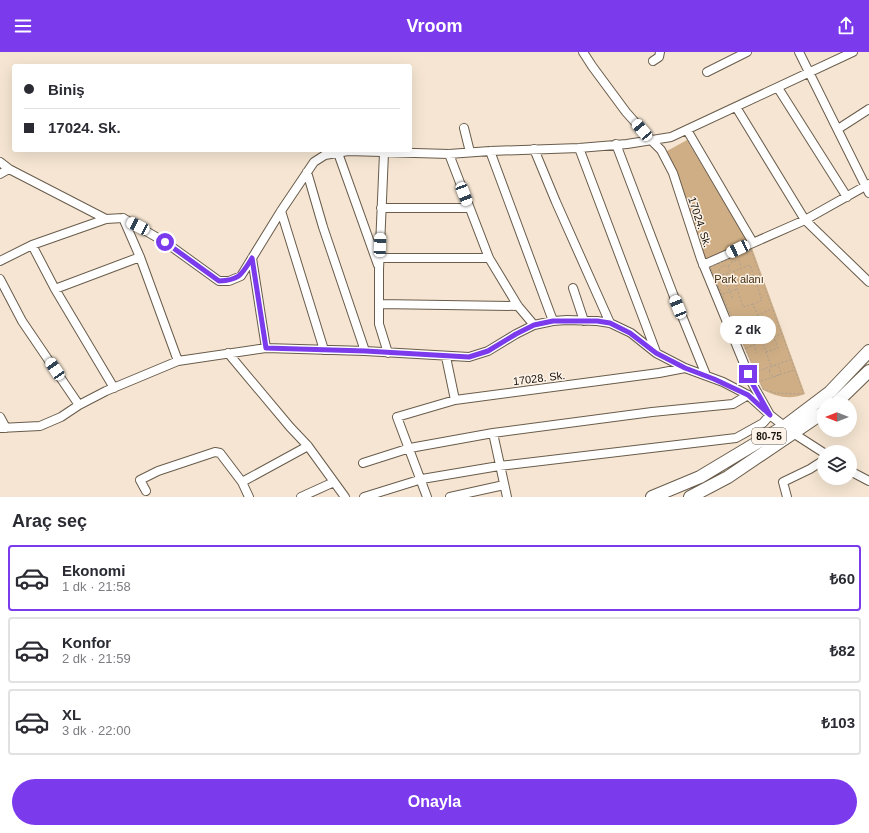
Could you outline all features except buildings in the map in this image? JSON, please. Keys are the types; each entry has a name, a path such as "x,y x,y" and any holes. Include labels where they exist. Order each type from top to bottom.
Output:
{"highway":[{"name":"80-75","path":"690,497 728,477 789,430 830,392 869,351"},
{"path":"842,397 869,371"},
{"name":"80-75","path":"652,497 700,477 817,416"}],"street":[{"name":"17024. Sk.","path":"583,52 618,100 661,150 673,173 748,374 770,415"},
{"path":"653,61 658,57 660,52"},
{"path":"707,72 747,52"},
{"path":"707,266 749,244 805,220 847,197 868,188 799,52"},
{"path":"388,352 379,324 379,270 384,152 449,154 580,148 627,144 650,139 671,137 853,52"},
{"path":"778,88 847,197"},
{"path":"736,107 805,220 869,282"},
{"path":"838,129 869,109"},
{"path":"464,128 470,152"},
{"path":"687,130 752,241 749,244"},
{"path":"616,144 673,294 706,375"},
{"path":"580,148 656,353"},
{"path":"534,149 610,323"},
{"path":"490,151 553,321"},
{"path":"0,261 32,246 106,219 123,218 165,242 219,281 229,281 241,276 281,211 314,162 325,155 343,152"},
{"path":"338,153 379,270"},
{"path":"449,154 489,258 518,306 534,325"},
{"path":"0,162 106,219"},
{"path":"0,174 9,168"},
{"path":"307,172 323,227 365,351"},
{"path":"382,208 469,208"},
{"path":"281,211 324,350"},
{"path":"123,218 140,257 178,361"},
{"path":"32,246 55,289 114,388"},
{"path":"55,289 140,257"},
{"path":"252,258 266,348"},
{"path":"380,258 489,258"},
{"path":"0,279 22,321 79,405"},
{"path":"572,288 584,321"},
{"path":"379,304 518,306"},
{"path":"0,417 3,428 40,426 61,417 79,405 114,388 178,361 266,348 388,352 446,357 469,357 488,351 534,325 553,321 597,321 610,323 630,333 656,353 685,368 706,375 748,395 789,430 817,448"},
{"path":"228,353 290,427 308,446 345,497"},
{"path":"446,357 456,400"},
{"name":"17028. Sk.","path":"410,448 397,417 456,400 659,373 685,368"},
{"path":"363,463 410,448 493,433 637,414 733,404 748,395"},
{"path":"364,497 422,479 499,466 736,438 763,423 770,415"},
{"path":"493,433 507,497"},
{"path":"242,482 308,446"},
{"path":"410,448 427,497"},
{"path":"146,491 140,480 158,471 215,452 220,453 242,482 246,496"},
{"path":"788,497 783,482 817,464"},
{"path":"857,475 869,481"},
{"path":"302,497 334,482"},
{"path":"450,497 504,486"}],"path":[{"path":"707,266 751,250 790,360 803,392 802,394 775,393 763,389"},
{"path":"732,272 743,307 762,300 750,265 732,272 722,275 719,270 722,266 728,266 732,262 739,260 742,268"},
{"path":"728,266 730,270 729,273"},
{"path":"727,285 733,300"},
{"path":"723,294 737,289"},
{"path":"753,304 763,328"},
{"path":"730,328 772,309"},
{"path":"766,352 778,348 769,326 758,330 766,352 772,366 770,368 770,372 772,375 776,376"},
{"path":"774,337 781,334"},
{"path":"750,336 757,353"},
{"path":"746,348 762,341"},
{"path":"748,374 790,360"},
{"path":"772,366 778,366 780,370 779,374 776,376"},
{"path":"752,383 794,370"}],"green space":[{"path":"687,140 748,243 706,261 667,151"},
{"name":"Park alanı","path":"752,248 805,394 794,397 784,397 763,390 708,266"}],"route":[{"path":"165,242 219,281 229,281 241,276 252,258 266,348 365,351 446,357 469,357 488,351 534,325 567,320 597,321 610,323 630,333 656,353 685,368 723,382 748,395 770,415 748,374"}]}
